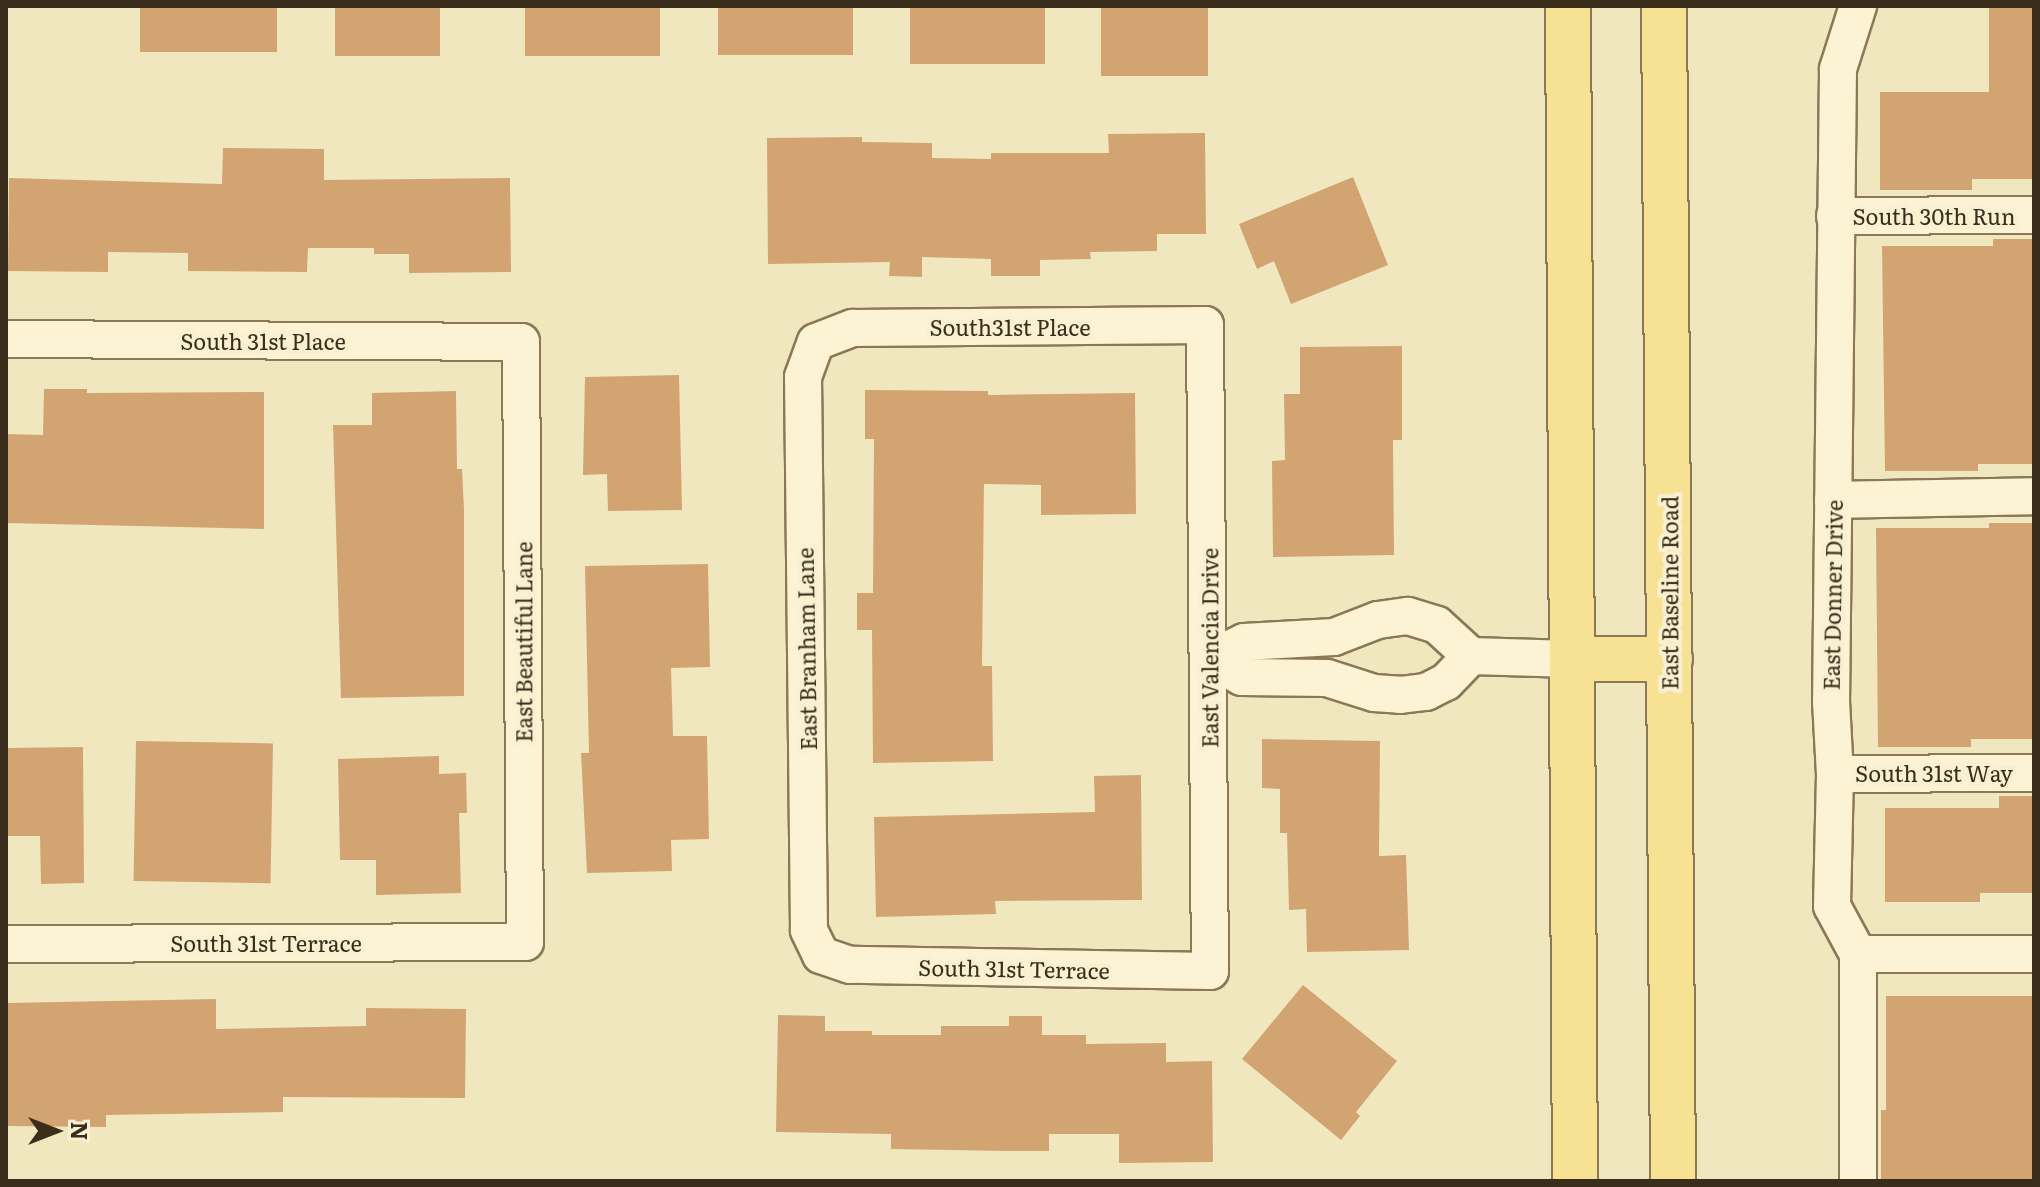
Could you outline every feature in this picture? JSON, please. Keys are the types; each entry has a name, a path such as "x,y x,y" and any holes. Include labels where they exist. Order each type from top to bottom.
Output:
{"main road":[{"path":"1568,6 1575,1181"},
{"name":"East Baseline Road","path":"1664,6 1673,1181"},
{"path":"1572,659 1670,659"}],"street":[{"name":"East Donner Drive","path":"1858,6 1838,69 1831,701 1835,774 1832,906 1858,954 1858,1181"},
{"name":"South 30th Run","path":"1835,216 2034,215"},
{"name":"South31st Place","path":"816,342 853,328 1205,325"},
{"name":"East Valencia Drive","path":"1205,325 1210,658 1210,971"},
{"name":"South 31st Place","path":"6,339 521,342"},
{"name":"East Beautiful Lane","path":"521,342 525,942"},
{"name":"East Branham Lane","path":"816,342 803,377 809,930 821,955"},
{"path":"1833,500 2034,496"},
{"path":"1210,658 1244,642 1334,637 1378,620 1408,616 1437,625 1471,656 1572,659"},
{"path":"1210,658 1242,677 1327,678 1374,693 1400,695 1426,692 1446,682 1471,656"},
{"name":"South 31st Way","path":"1835,774 2034,773"},
{"name":"South 31st Terrace","path":"6,944 525,942"},
{"path":"1858,954 2034,954"},
{"name":"South 31st Terrace","path":"821,955 850,965 1210,971"}],"building":[{"path":"140,6 277,6 277,52 140,52"},
{"path":"335,6 440,6 440,56 335,56"},
{"path":"525,6 660,6 660,56 525,56"},
{"path":"718,6 853,6 853,55 718,55"},
{"path":"910,6 1045,6 1045,64 910,64"},
{"path":"1101,6 1208,6 1208,76 1101,76"},
{"path":"1989,6 2034,6 2034,179 1972,179 1972,190 1880,190 1880,92 1989,92"},
{"path":"1205,133 1206,234 1157,234 1157,251 1090,252 1091,259 1040,260 1040,276 991,276 991,259 922,257 922,277 889,276 890,262 768,264 767,138 862,137 862,142 932,143 932,158 991,159 991,153 1109,153 1108,134"},
{"path":"223,148 324,149 324,180 510,178 511,272 409,273 409,254 374,254 374,248 308,248 307,272 188,271 188,253 108,252 108,272 8,271 9,178 222,184"},
{"path":"1353,177 1388,265 1291,304 1274,261 1257,269 1239,224"},
{"path":"1993,239 2034,239 2034,464 1978,464 1978,471 1885,471 1882,246 1993,246"},
{"path":"1402,346 1402,440 1393,440 1394,555 1273,557 1272,461 1285,460 1284,394 1300,394 1300,347"},
{"path":"679,375 682,510 608,511 607,474 583,475 585,377"},
{"path":"44,389 87,389 87,393 264,392 264,529 6,523 6,434 43,435"},
{"path":"865,390 988,391 988,395 1135,393 1136,514 1041,515 1041,485 984,484 982,666 992,666 993,761 873,763 872,630 857,630 857,593 873,593 874,439 865,439"},
{"path":"456,391 457,469 462,469 464,509 464,696 341,698 333,425 372,425 372,393"},
{"path":"1989,523 2034,523 2034,739 1971,739 1971,747 1878,747 1876,528 1989,528"},
{"path":"708,564 710,667 671,668 673,736 707,736 709,839 671,840 672,871 587,873 581,753 589,753 585,566"},
{"path":"1262,739 1380,741 1379,856 1406,855 1409,950 1307,952 1306,909 1289,910 1287,833 1280,833 1280,789 1262,788"},
{"path":"136,741 273,743 271,883 134,881"},
{"path":"83,747 84,883 41,884 40,836 6,836 6,748"},
{"path":"439,756 439,774 466,773 467,813 459,813 461,893 376,895 376,860 340,860 338,759"},
{"path":"1141,775 1142,900 995,901 996,914 876,917 874,817 1095,812 1094,776"},
{"path":"1999,796 2034,796 2034,893 1980,893 1980,902 1885,902 1885,808 1999,808"},
{"path":"1303,985 1397,1061 1356,1112 1360,1116 1341,1140 1242,1059"},
{"path":"1886,996 2034,996 2034,1181 1881,1181 1881,1110 1886,1110"},
{"path":"216,999 216,1029 366,1026 366,1008 466,1009 465,1098 283,1097 283,1112 106,1115 106,1127 6,1126 6,1003"},
{"path":"778,1015 825,1016 825,1031 872,1031 872,1035 941,1035 941,1026 1009,1026 1009,1016 1042,1016 1042,1035 1086,1035 1086,1044 1166,1043 1166,1062 1212,1061 1213,1162 1119,1163 1119,1134 1049,1134 1049,1151 1009,1151 891,1149 891,1134 776,1132"}]}
